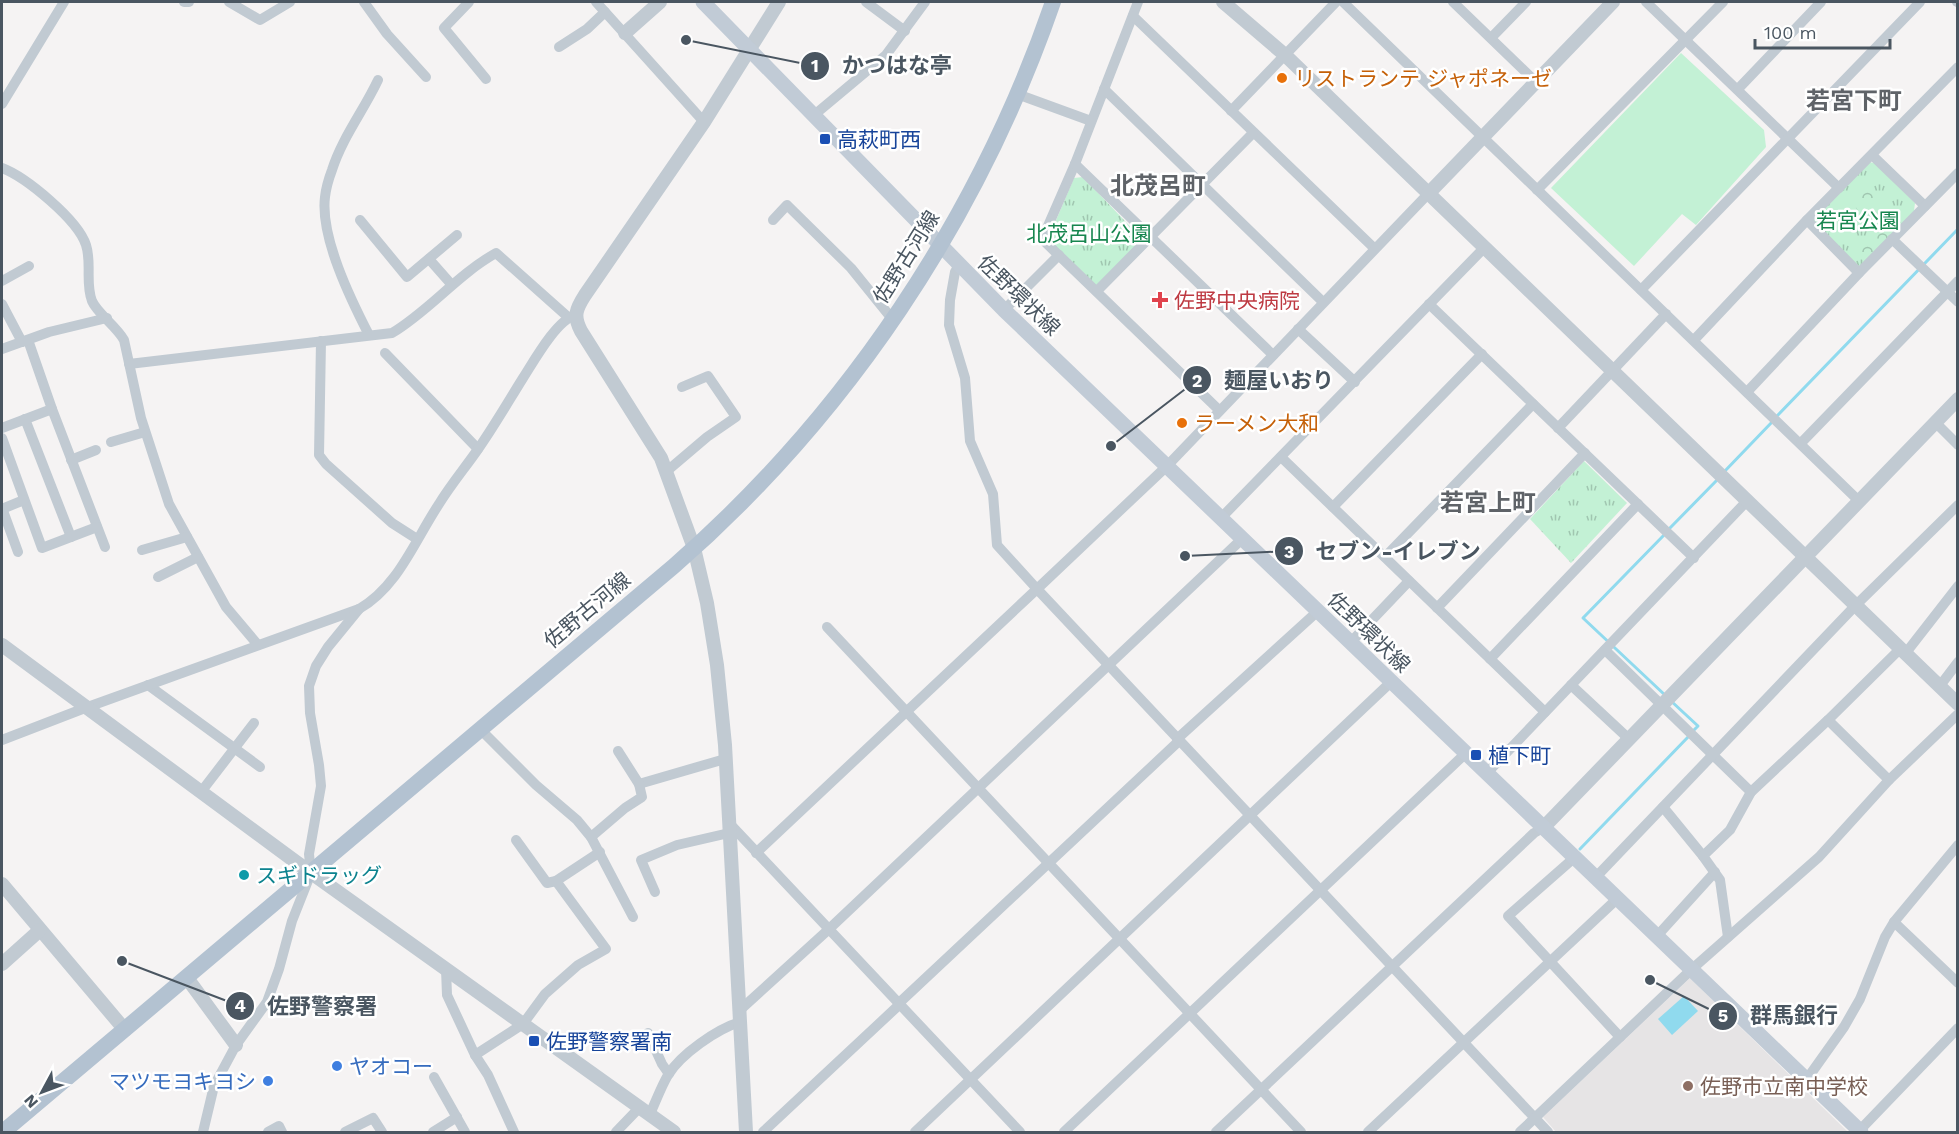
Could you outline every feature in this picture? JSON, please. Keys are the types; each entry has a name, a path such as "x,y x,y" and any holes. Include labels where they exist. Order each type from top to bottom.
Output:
{"main road":[{"name":"佐野環状線","path":"703,2 959,265 1465,754 1807,1079 1857,1131"},
{"name":"佐野古河線","path":"3,1132 694,548 788,454 843,389 893,320 970,195 1017,94 1053,2"}],"street":[{"path":"2,104 64,2"},
{"path":"184,2 189,2"},
{"path":"229,2 260,20 290,2"},
{"path":"364,2 387,34 426,76"},
{"path":"469,2 444,28 486,79"},
{"path":"596,2 704,122"},
{"path":"625,33 660,2"},
{"path":"2,740 359,609 385,589 537,356 572,316 704,122 779,2"},
{"path":"866,2 905,31"},
{"path":"813,116 886,55 925,2"},
{"path":"1138,2 1075,164 1044,235 1044,241 1219,410"},
{"path":"1223,2 1285,55 1958,704"},
{"path":"1231,111 1336,2"},
{"path":"1343,2 1859,501"},
{"path":"1453,2 1536,82"},
{"path":"1491,38 1526,2"},
{"path":"756,853 1167,466 1374,248 1613,2"},
{"path":"1646,2 1839,188"},
{"path":"1537,190 1723,2"},
{"path":"1738,89 1821,2"},
{"path":"1641,290 1920,2"},
{"path":"560,47 587,29 605,12"},
{"path":"1133,16 1374,248"},
{"path":"1694,340 1807,220 1958,67"},
{"path":"369,335 338,266 325,215 325,196 332,168 378,80"},
{"path":"1104,89 1323,302"},
{"path":"1017,94 1090,121"},
{"path":"1097,291 1253,133"},
{"path":"1872,155 1925,206"},
{"path":"1075,164 1272,355"},
{"path":"2,168 15,173 60,210 87,246 87,284 93,303 118,330 124,340 145,432 169,504 226,608 258,645"},
{"path":"1747,392 1859,273 1958,173"},
{"path":"773,220 787,205 851,268 893,320"},
{"path":"360,220 407,277 457,235"},
{"path":"1807,220 1859,273"},
{"path":"1892,239 1958,302"},
{"path":"1221,518 1484,248"},
{"path":"129,364 392,333 451,284 498,253 572,316 667,471 694,548 713,635 725,759 746,1132"},
{"path":"1005,310 1059,255"},
{"path":"429,259 451,284"},
{"path":"959,265 953,281 949,325 965,378 970,441 993,494 997,545 1319,891 1548,1132"},
{"path":"2,280 29,266"},
{"path":"1801,443 1958,281"},
{"path":"1429,303 1694,558"},
{"path":"2,304 25,341 105,547"},
{"path":"1558,428 1666,314"},
{"path":"2,349 49,332 107,318"},
{"path":"1298,329 1355,382"},
{"path":"321,341 318,455 392,523 417,539"},
{"path":"386,354 478,449"},
{"path":"1333,507 1482,354"},
{"path":"667,471 707,437 736,417 708,376 682,387"},
{"path":"1216,1132 1534,833 1544,828 1958,399"},
{"path":"1385,557 1533,404"},
{"path":"3,424 26,419 52,409"},
{"path":"26,419 70,537"},
{"path":"1935,422 1958,445"},
{"path":"111,442 145,432"},
{"path":"2,438 42,548 97,527"},
{"path":"71,460 96,450"},
{"path":"1437,608 1585,453"},
{"path":"1281,457 1545,712"},
{"path":"18,552 2,508 24,500"},
{"path":"1486,774 1747,501"},
{"path":"1490,659 1638,504"},
{"path":"1595,878 1855,606 1958,504"},
{"path":"142,550 187,537"},
{"path":"616,1132 645,1111 669,1074 687,1055 740,1016 1242,539"},
{"path":"158,577 198,557"},
{"path":"1350,643 1409,581"},
{"path":"1704,856 1730,830 1751,792 1903,651 1958,586"},
{"path":"203,1132 214,1086 236,1045 267,1002 292,921 311,873 309,854 321,786 310,713 309,687 316,666 328,647 359,609"},
{"path":"763,1132 1318,611"},
{"path":"827,627 1300,1132"},
{"path":"2,645 311,873 674,1132"},
{"path":"1605,650 1751,792"},
{"path":"1940,687 1958,663"},
{"path":"915,1132 1391,682"},
{"path":"148,685 260,767"},
{"path":"1571,685 1629,740"},
{"path":"1520,1132 1692,969 1819,857 1890,780 1958,714"},
{"path":"1828,720 1890,780"},
{"path":"201,792 254,723"},
{"path":"480,729 536,785 577,820 591,837 633,917"},
{"path":"591,837 625,808 642,797 639,784 618,751"},
{"path":"1064,1132 1465,754"},
{"path":"639,784 725,759"},
{"path":"1663,807 1704,856 1720,880 1728,937"},
{"path":"729,828 756,853 1020,1132"},
{"path":"654,892 641,860 729,828"},
{"path":"516,840 547,883 556,881 600,852"},
{"path":"1807,1079 1844,1027 1860,999 1871,977 1885,937 1894,922 1958,845"},
{"path":"1574,858 1508,916 1620,1037"},
{"path":"1657,936 1715,872"},
{"path":"475,1055 523,1024 553,987 578,965 606,949 556,881"},
{"path":"2,885 125,1030"},
{"path":"1368,1132 1617,899"},
{"path":"1894,922 1958,983"},
{"path":"2,964 40,930"},
{"path":"446,969 447,995 475,1055 489,1075 514,1132"},
{"path":"187,978 236,1045"},
{"path":"1857,1131 1958,1028"},
{"path":"648,1033 669,1074"},
{"path":"434,1077 465,1132"},
{"path":"433,1132 457,1117"},
{"path":"345,1132 373,1118 382,1132"},
{"path":"268,1132 279,1126 282,1132"}],"shaded area":[{"name":"佐野市立南中学校","path":"1690,978 1848,1132 1556,1132 1543,1117"}],"green space":[{"path":"1681,53 1764,130 1766,147 1696,225 1682,214 1634,266 1551,188"},
{"name":"若宮公園","path":"1868,162 1875,163 1915,203 1914,211 1859,270 1809,221"},
{"name":"北茂呂山公園","path":"1083,177 1142,239 1097,286 1048,239 1074,178"},
{"path":"1866,192 1876,199 1877,203 1870,213 1866,214 1856,207 1855,203 1862,193"},
{"path":"1892,213 1905,227 1865,263 1853,249"},
{"path":"1865,217 1871,217 1875,224 1871,231 1865,231 1861,227 1861,221"},
{"path":"1838,224 1844,227 1847,233 1844,239 1838,242 1832,239 1829,233 1832,227"},
{"path":"1584,461 1627,503 1571,563 1530,519"}],"water":[{"path":"1684,996 1698,1011 1672,1035 1658,1019"}],"waterway":[{"path":"1777,416 1958,229"},
{"path":"1723,473 1773,421"},
{"path":"1669,529 1719,478"},
{"path":"1665,534 1583,618 1666,696"},
{"path":"1671,701 1698,726 1693,731"},
{"path":"1580,849 1689,736"}],"place":[{"name":"かつはな亭","path":"686,40"},
{"name":"リストランテ ジャポネーゼ","path":"1282,78"},
{"name":"高萩町西","path":"825,139"},
{"name":"佐野中央病院","path":"1160,300"},
{"name":"ラーメン大和","path":"1182,423"},
{"name":"麺屋いおり","path":"1111,446"},
{"name":"セブン-イレブン","path":"1185,556"},
{"name":"植下町","path":"1476,755"},
{"name":"スギドラッグ","path":"244,875"},
{"name":"佐野警察署","path":"122,961"},
{"name":"群馬銀行","path":"1650,980"},
{"name":"佐野警察署南","path":"534,1041"},
{"name":"ヤオコー","path":"337,1066"},
{"name":"マツモヨキヨシ","path":"268,1081"},
{"name":"佐野市立南中学校","path":"1688,1086"}],"district":[{"name":"若宮下町","path":"1854,101"},
{"name":"北茂呂町","path":"1158,186"},
{"name":"若宮上町","path":"1488,503"}]}
